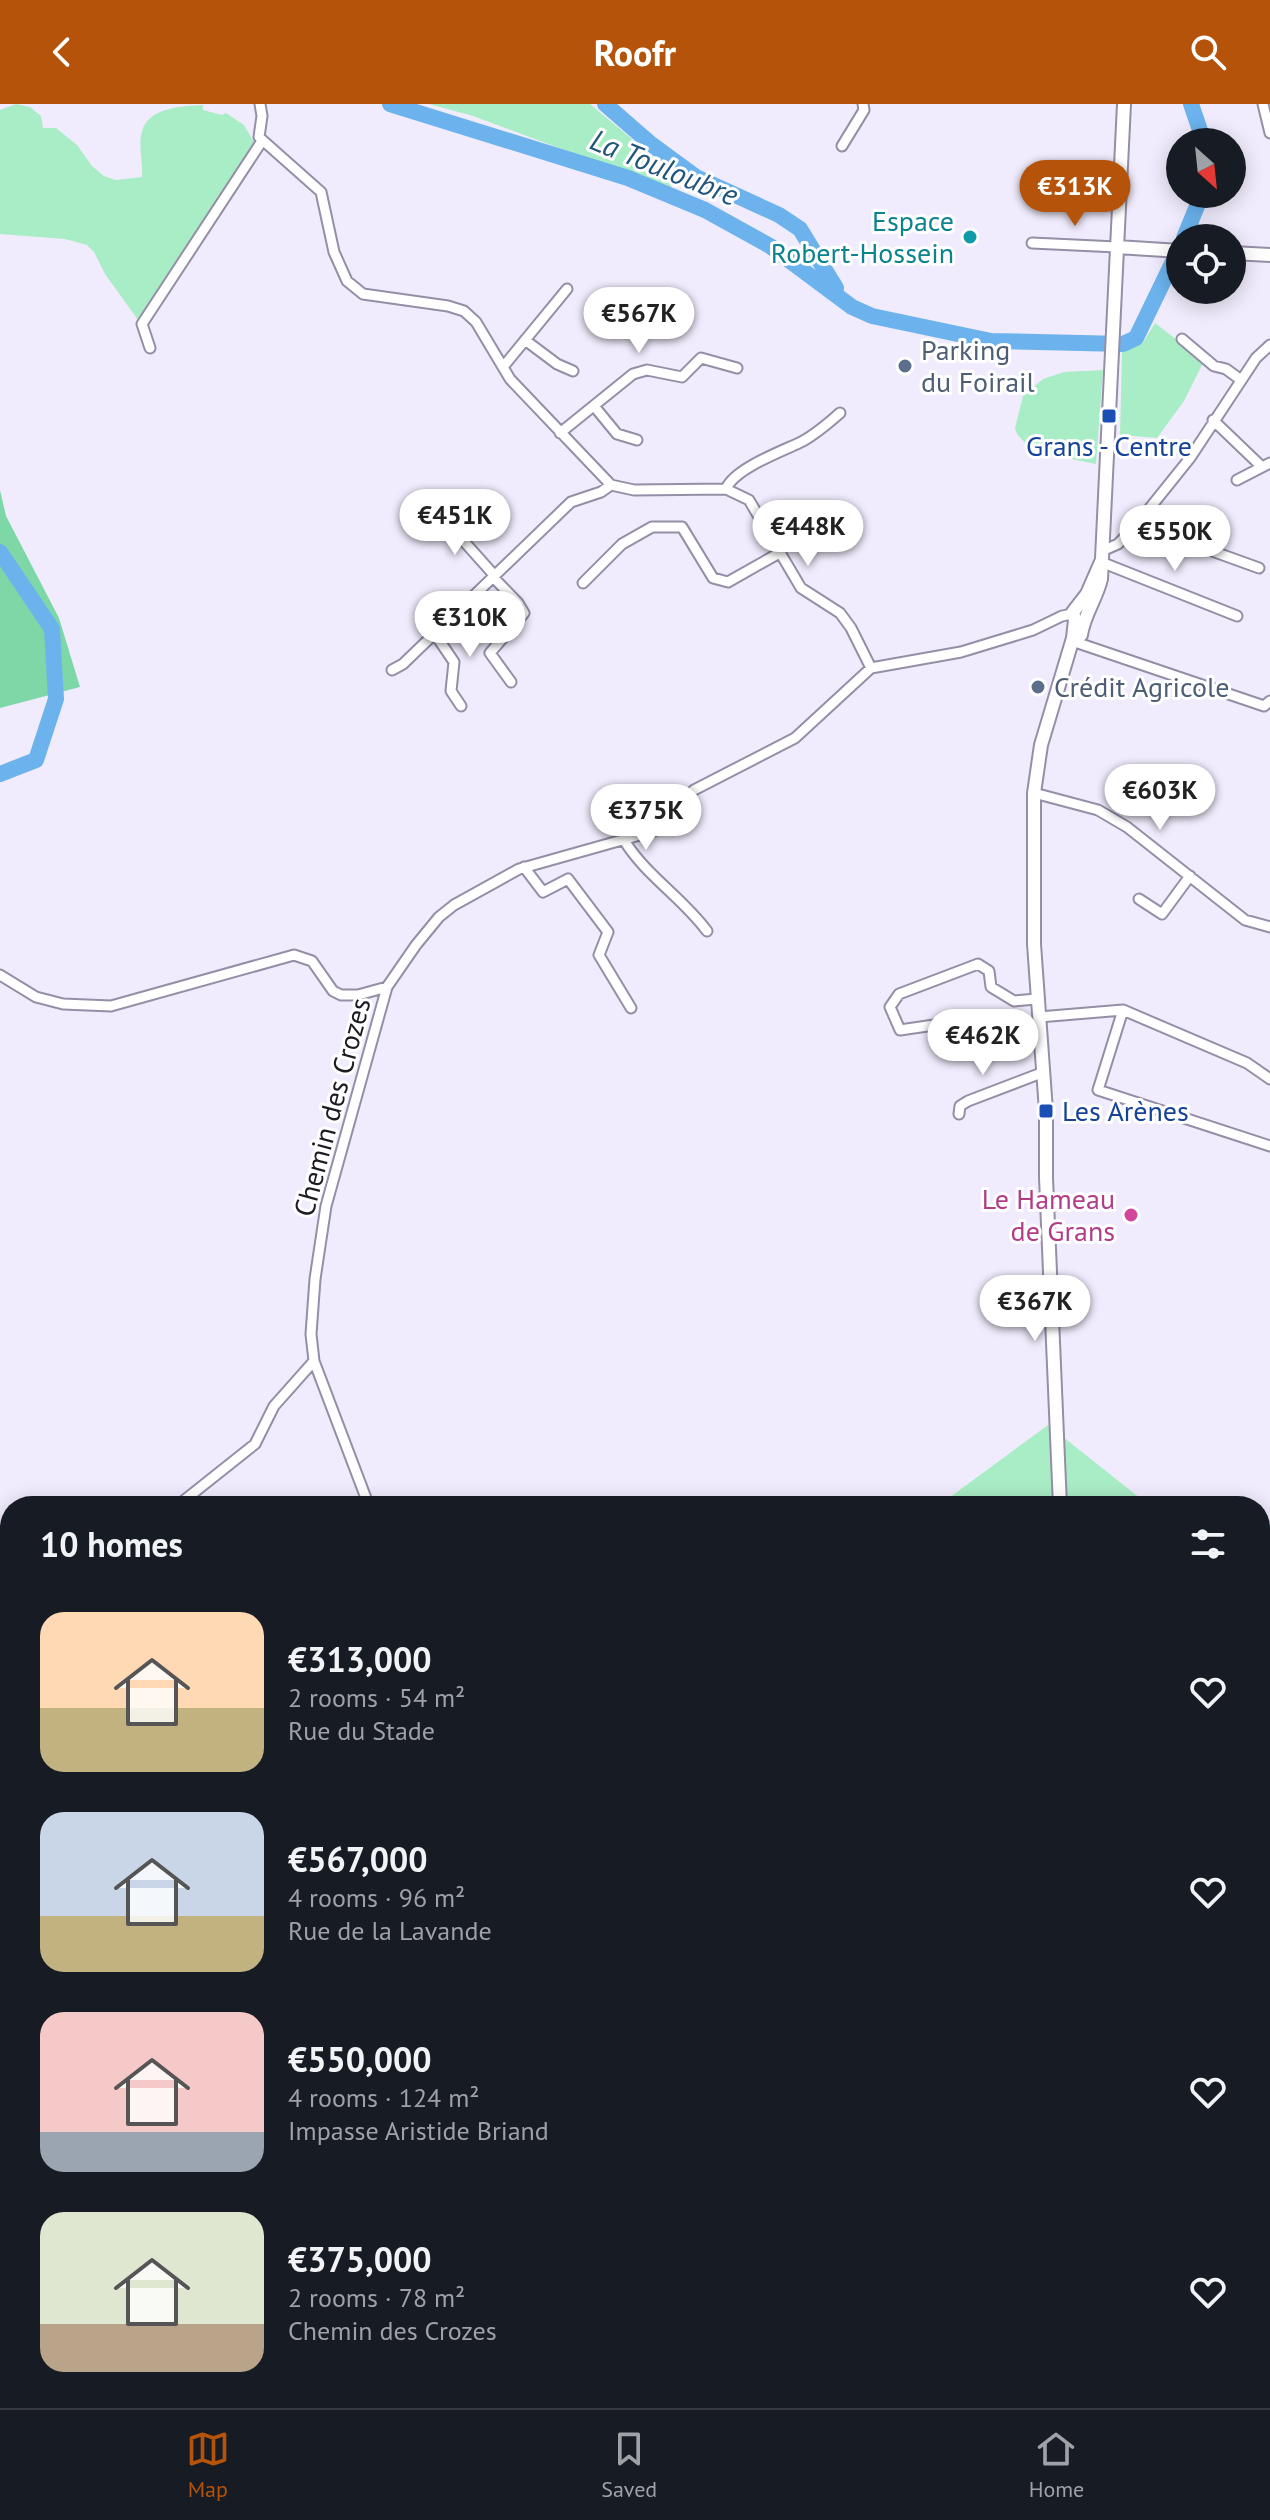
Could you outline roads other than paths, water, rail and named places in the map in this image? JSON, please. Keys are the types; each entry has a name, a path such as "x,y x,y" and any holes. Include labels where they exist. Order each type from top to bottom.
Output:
{"street":[{"path":"260,104 262,116 258,132 262,141 321,192 334,252 347,281 363,294 464,311 476,322 510,379 611,485 634,490 726,489 749,500 801,588 840,613 871,668 961,652 1079,614"},
{"path":"842,146 864,110 863,104"},
{"path":"1060,1496 1044,1072 1034,944 1034,793 1041,745 1079,614 1096,578 1102,556 1124,104"},
{"path":"1266,108 1270,133"},
{"path":"150,348 142,324 262,141"},
{"path":"1032,243 1166,250"},
{"path":"1246,254 1270,255"},
{"path":"503,367 567,289"},
{"path":"1182,339 1214,366 1226,369 1241,380"},
{"path":"525,340 557,364 573,371"},
{"path":"1102,556 1137,524 1190,458 1256,358 1270,345"},
{"path":"560,433 637,372 647,370 682,377 701,358 737,368"},
{"path":"594,406 617,434 637,440"},
{"path":"726,489 728,483 742,472 800,443 840,413"},
{"path":"1213,420 1266,465 1237,480"},
{"path":"392,670 403,664 435,634 571,502 601,492 611,485"},
{"path":"435,516 452,528 524,613 490,653 511,682"},
{"path":"1137,524 1259,568"},
{"path":"583,583 622,544 652,527 682,527 713,578 728,582 781,552"},
{"path":"1102,556 1237,616"},
{"path":"1061,676 1078,643 1079,614"},
{"path":"435,634 454,662 451,691 461,706"},
{"path":"1078,643 1264,706 1270,701"},
{"name":"Chemin des Crozes","path":"365,1496 314,1361 311,1334 315,1279 326,1206 387,987 439,917 454,905 524,867 654,831 694,790 795,738 871,668"},
{"path":"1034,793 1098,810 1127,827 1245,920 1270,927"},
{"path":"624,840 637,861 684,901 707,931"},
{"path":"524,867 543,892 568,879 576,889 608,932 599,955 631,1008"},
{"path":"1139,899 1162,914 1190,876"},
{"path":"0,975 36,997 63,1004 111,1006 294,955 312,961 333,991 341,995 358,995 387,987"},
{"path":"941,1024 900,1030 890,1007 899,994 978,964 989,971 991,987 1014,1001 1037,999"},
{"path":"1039,1017 1123,1010 1247,1063 1270,1079"},
{"path":"1123,1010 1098,1090 1270,1146"},
{"path":"959,1114 960,1106 968,1101 1044,1072"},
{"path":"190,1496 255,1444 274,1406 314,1361"}],"waterway":[{"name":"La Touloubre","path":"390,104 628,178 705,210 770,246 852,307 872,316 991,341 1123,344 1136,338 1166,276"},
{"name":"La Touloubre","path":"605,104 651,144 696,177 779,215 800,229 836,288"},
{"name":"La Touloubre","path":"1191,104 1199,128"},
{"name":"La Touloubre","path":"1190,224 1196,208"},
{"name":"La Touloubre","path":"0,552 52,629 56,699 36,760 0,774"}],"place":[{"name":"Espace Robert-Hossein","path":"970,237"},
{"name":"Parking du Foirail","path":"905,366"},
{"name":"Grans - Centre","path":"1109,416"},
{"name":"Crédit Agricole","path":"1038,687"},
{"name":"Les Arènes","path":"1046,1111"},
{"name":"Le Hameau de Grans","path":"1131,1215"}]}
